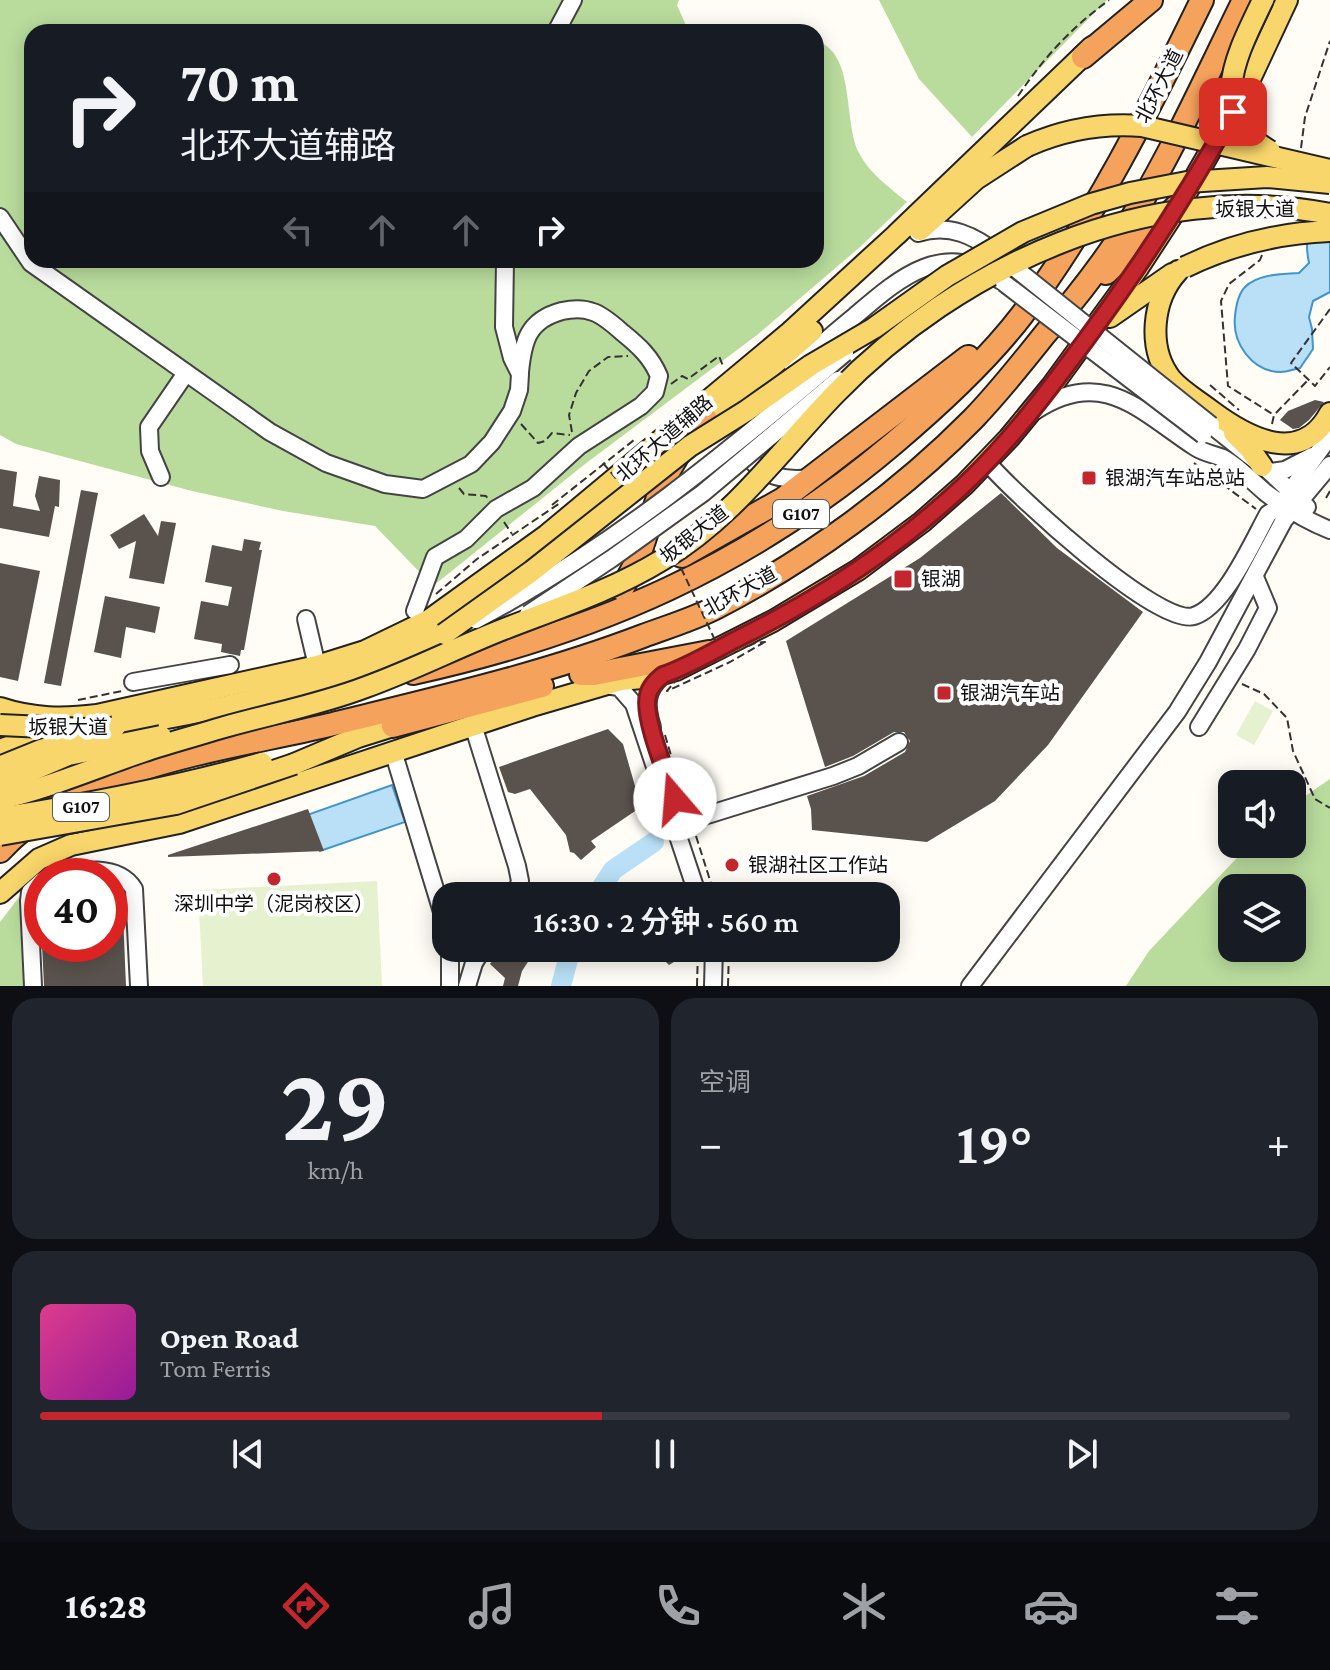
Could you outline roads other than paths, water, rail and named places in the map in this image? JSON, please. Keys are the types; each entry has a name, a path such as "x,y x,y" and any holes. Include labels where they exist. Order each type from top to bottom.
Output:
{"highway":[{"path":"1083,57 1151,0"},
{"name":"北环大道","path":"0,819 60,781 116,757 241,716 536,641 608,617 675,587 756,542 832,494 923,419 1020,317 1057,265 1111,177 1202,0"},
{"name":"北环大道","path":"0,851 33,819 61,802 118,778 171,762 541,671 610,649 714,609 813,549 919,468 983,408 1065,312 1134,215 1244,0"},
{"path":"1065,312 1181,202"},
{"path":"536,641 572,615 783,499 1020,317"},
{"path":"622,590 638,559 664,479 706,419"},
{"path":"393,726 581,674 667,639 714,609"},
{"path":"581,674 716,654"},
{"name":"G107","path":"0,866 77,809 171,762"}],"main road":[{"name":"北环大道辅路","path":"106,721 182,697 317,666 376,646 429,620 483,583 608,486 833,293 1083,57 1136,0"},
{"path":"1263,0 1237,59 1231,87 1232,101 1237,118 1246,132 1260,145 1281,157"},
{"path":"0,893 39,859 71,845 179,823 396,761 473,725 602,685 665,686 688,664 716,654 858,570 922,522 987,462 1027,417 1094,329 1181,202 1243,94 1287,0"},
{"path":"608,486 706,419 774,365 976,179 1027,146 1084,128 1128,125 1169,131 1330,170"},
{"name":"坂银大道","path":"0,799 45,788 146,751 224,727 368,687 642,571 681,548 742,495 832,397 879,338 976,258 1045,222 1091,204 1154,188 1214,179 1290,178 1330,183"},
{"name":"坂银大道","path":"0,725 57,729 106,721 192,714 285,693 390,658 444,634 532,571 690,446 811,365 879,338 1049,247 1101,228 1178,212 1276,207 1330,214"},
{"path":"1094,329 1152,286 1217,253 1294,234 1330,231"},
{"path":"1181,269 1165,290 1157,316 1155,334 1158,353 1166,371 1209,424 1250,449 1266,469"},
{"path":"1209,424 1278,443 1309,437 1317,432 1330,413"},
{"path":"0,708 37,717 106,721"},
{"path":"0,750 106,721"},
{"path":"0,767 106,721"},
{"path":"0,835 176,804 293,759 393,726"},
{"path":"0,784 68,755 91,749 147,737 224,727"},
{"path":"0,819 293,759"}],"street":[{"path":"560,24 573,0"},
{"path":"0,217 24,253"},
{"path":"918,233 931,229 959,231 985,244 1209,424 1223,458"},
{"path":"818,474 800,479 782,478 764,470 748,455 743,437 758,401 894,282 910,272 936,264 960,262 987,271 1209,424"},
{"path":"38,268 270,432 326,463 385,484 423,489 471,464 492,442 512,411 519,390 522,349 530,331 545,315 572,309 593,312 644,351 659,376 655,392 641,406 579,446 500,516 435,557 415,611"},
{"path":"505,268 504,327 512,358 520,374"},
{"path":"499,631 600,566 703,493 760,448 879,338"},
{"path":"161,477 150,451 149,427 186,373"},
{"path":"1027,417 1044,405 1067,396 1092,393 1114,396 1135,404 1206,454 1223,458 1330,530"},
{"path":"970,986 1177,712 1259,569 1290,502 1324,459 1330,436"},
{"path":"1324,459 1266,469 1290,502 1330,523"},
{"path":"987,462 1069,541 1151,601 1185,617 1195,616 1215,603 1268,514 1290,502"},
{"path":"1199,727 1268,608 1259,569"},
{"path":"306,619 317,666"},
{"path":"133,685 230,665"},
{"path":"177,675 182,697"},
{"path":"602,685 619,687 634,704 681,818 695,882"},
{"path":"665,686 650,689 647,710 702,882"},
{"path":"473,725 520,882"},
{"path":"681,818 833,776 858,766 899,742"},
{"path":"396,761 433,882"},
{"path":"128,880 134,889 139,986"},
{"path":"32,962 33,986"},
{"path":"450,962 450,986"},
{"path":"467,986 475,962"},
{"path":"713,986 714,962"},
{"path":"721,962 721,986"}],"water":[{"path":"1330,205 1330,292 1313,301 1309,317 1313,349 1300,368 1271,371 1253,361 1241,346 1235,326 1239,297 1245,287 1257,279 1299,273 1309,263 1309,231"},
{"path":"392,785 405,822 320,851 307,815"}],"waterway":[{"path":"605,882 613,870 654,842"},
{"path":"561,986 567,962"}],"place":[{"name":"银湖汽车站总站","path":"1089,478"},
{"name":"银湖","path":"903,579"},
{"name":"银湖汽车站","path":"944,693"},
{"name":"银湖社区工作站","path":"732,865"},
{"name":"深圳中学（泥岗校区）","path":"274,879"}]}
